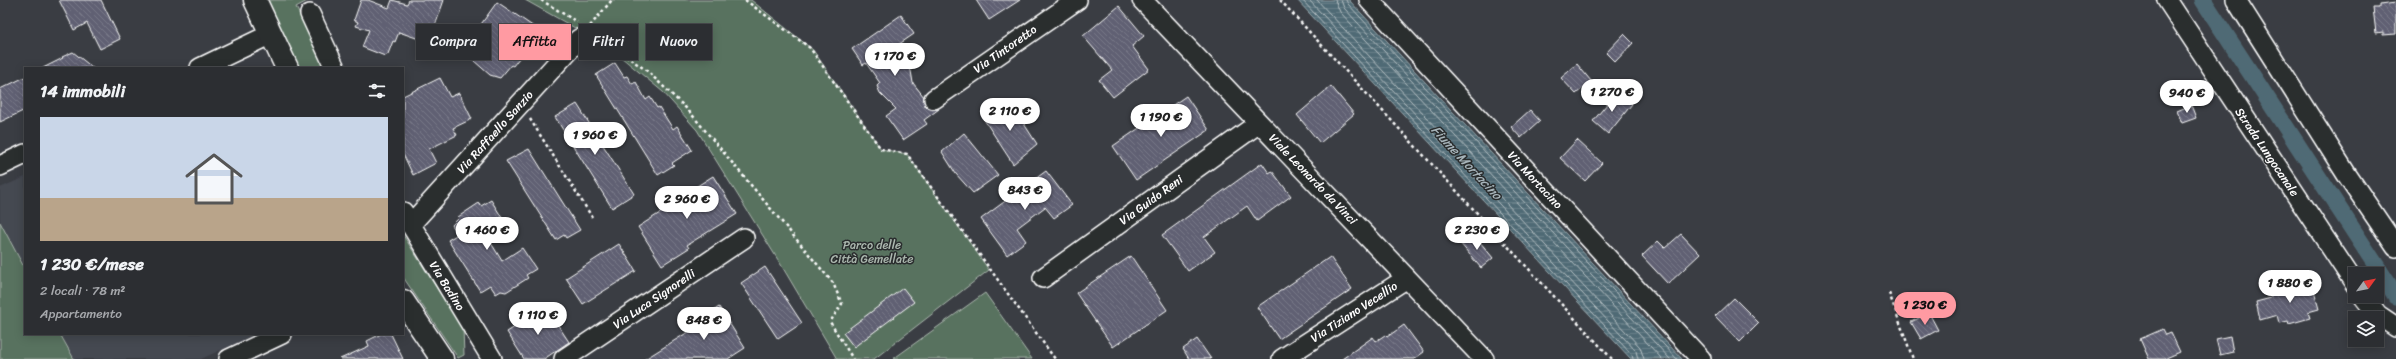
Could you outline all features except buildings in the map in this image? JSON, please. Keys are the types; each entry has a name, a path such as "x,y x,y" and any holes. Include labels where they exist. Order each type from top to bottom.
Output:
{"street":[{"path":"255,0 287,67"},
{"name":"Via Tintoretto","path":"934,99 1077,0"},
{"name":"Viale Leonardo da Vinci","path":"1142,0 1484,359"},
{"name":"Via Mortacino","path":"1369,0 1701,359"},
{"name":"Strada Lungocanale","path":"2167,0 2348,273"},
{"path":"2236,0 2336,157 2396,247"},
{"path":"310,14 335,67"},
{"path":"202,67 271,34"},
{"name":"Via Raffaello Sanzio","path":"406,218 520,104 579,38"},
{"name":"Via Guido Reni","path":"1043,278 1259,123"},
{"path":"0,166 24,154"},
{"name":"Via Badino","path":"406,218 486,357"},
{"name":"Via Luca Signorelli","path":"564,359 744,238"},
{"name":"Via Tiziano Vecellio","path":"1282,359 1407,278"},
{"path":"404,302 442,359"},
{"path":"2369,303 2378,315 2396,327"},
{"path":"229,359 280,335"}],"path":[{"path":"541,0 579,31"},
{"path":"592,24 612,0"},
{"path":"745,0 810,48 881,150 907,154 1055,359"},
{"path":"1280,0 1612,359"},
{"path":"628,60 646,70 688,110 833,283 842,304 830,322 853,359"},
{"path":"520,104 592,217"},
{"path":"1889,293 1913,359"}],"shaded area":[{"path":"24,177 24,267 0,222 0,188"},
{"path":"61,335 254,335 201,359 74,359"}],"green space":[{"path":"263,0 309,0 296,7 324,67 296,67"},
{"name":"Parco delle Città Gemellate","path":"525,0 751,0 813,50 881,149 907,154 989,270 874,359 837,359 780,263 697,130 663,92 625,60 638,60 638,24 579,24 579,30 571,26 571,24 568,24"},
{"path":"0,222 24,267 24,335 61,335 74,359 0,359"},
{"path":"404,237 463,329 464,355 458,358 404,278"},
{"path":"985,293 1032,359 893,359"}],"water":[{"name":"Fiume Mortacino","path":"1297,0 1349,0 1682,359 1631,359"}],"waterway":[{"path":"2203,0 2396,296"}]}
